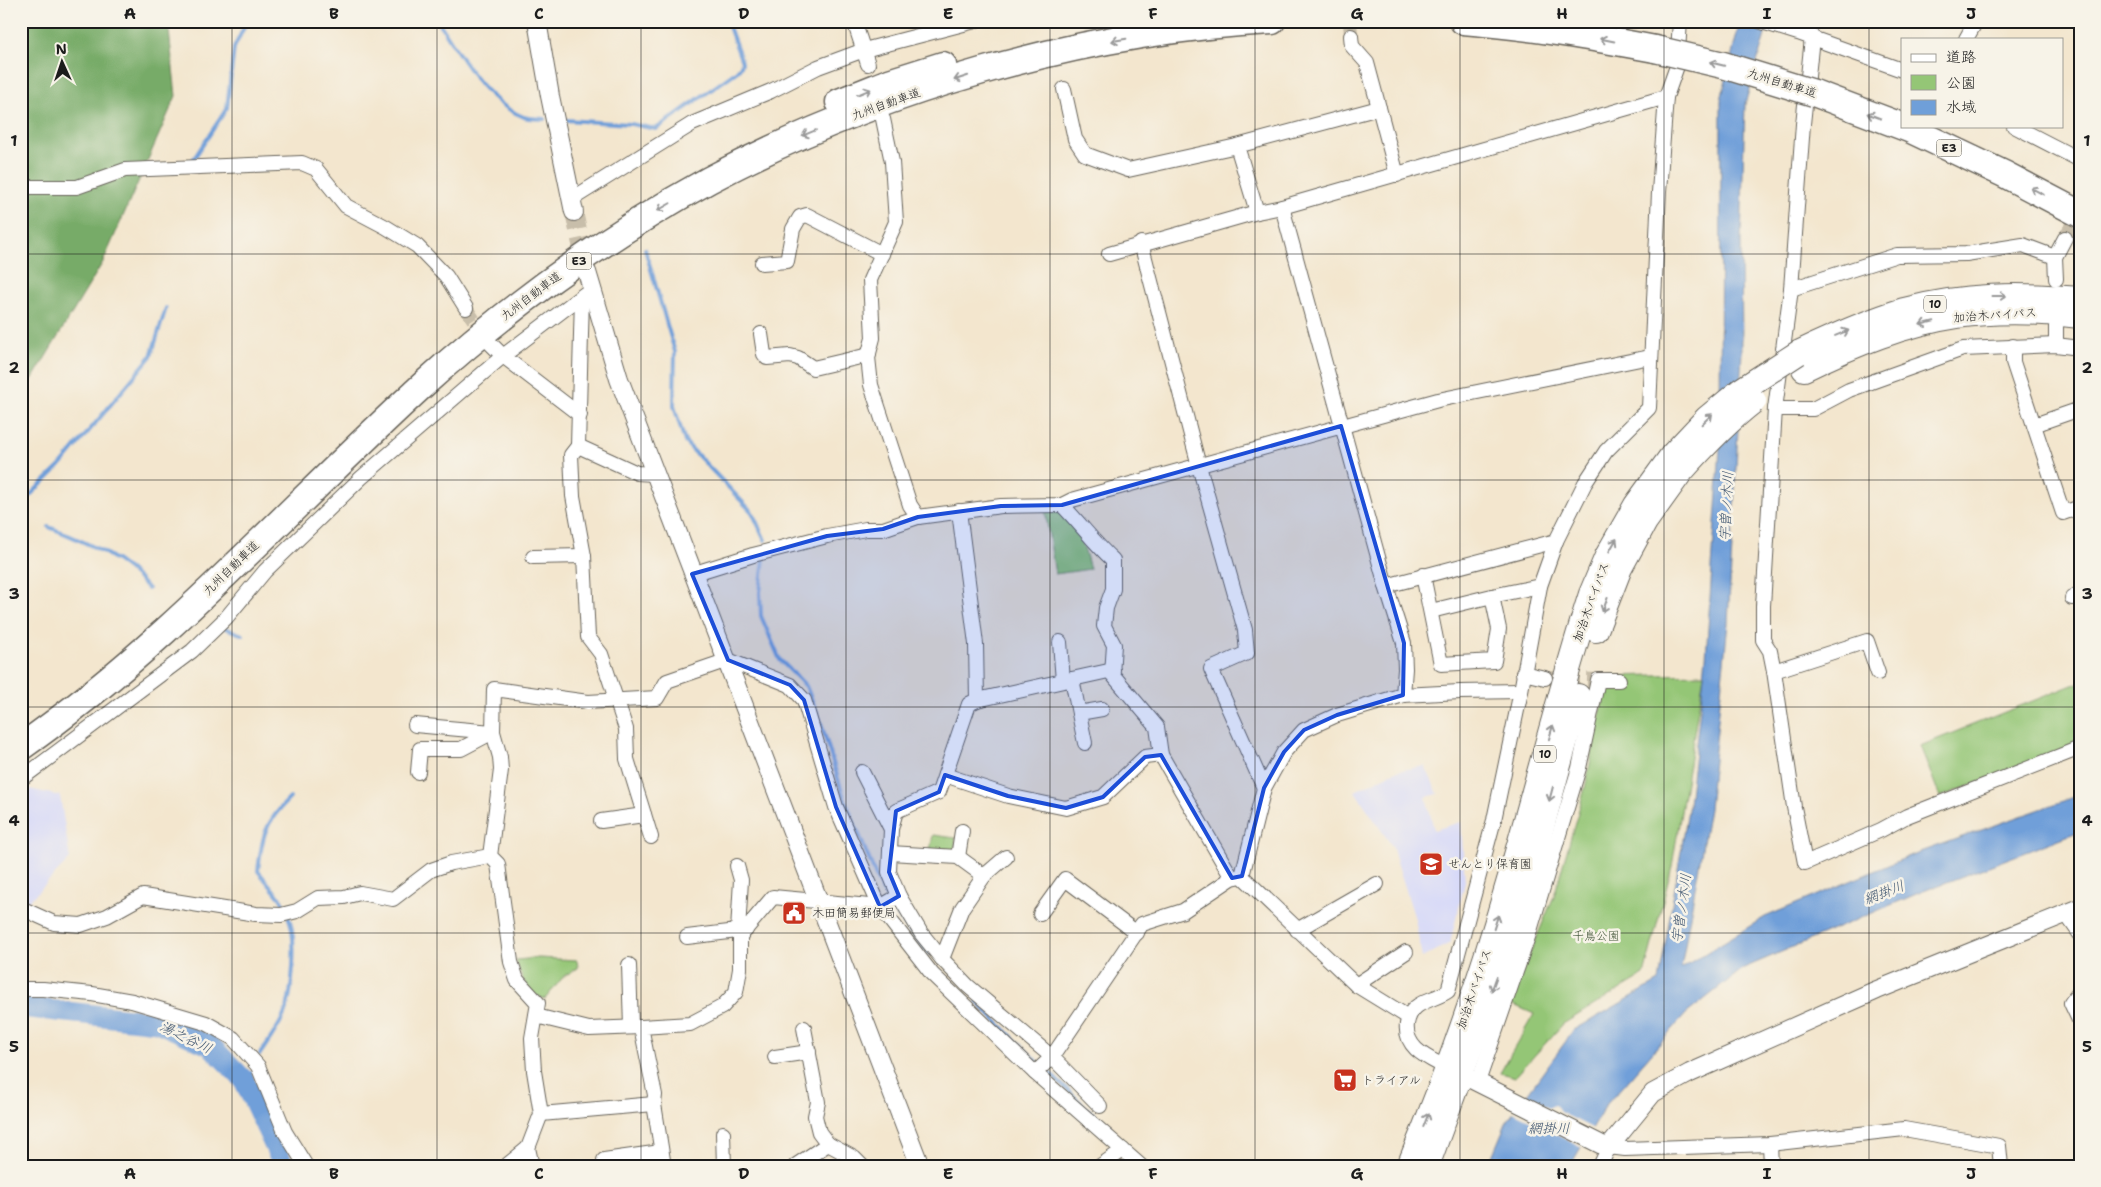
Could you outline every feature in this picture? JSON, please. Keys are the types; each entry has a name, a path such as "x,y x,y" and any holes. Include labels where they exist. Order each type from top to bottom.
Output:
{"highway":[{"name":"九州自動車道","path":"21,727 76,684 175,598 415,369 485,309 552,259 615,216 702,165 778,128 889,82 980,54 1070,32 1126,21"},
{"name":"九州自動車道","path":"21,747 87,698 159,636 420,388 495,323 560,274 624,231 709,180 793,140 893,100 985,70 1074,48 1160,33 1272,21"},
{"name":"九州自動車道","path":"1463,21 1530,28 1665,34"},
{"name":"九州自動車道","path":"1607,21 1726,48 1815,84 1901,125"},
{"name":"九州自動車道","path":"1815,84 1901,108"},
{"name":"九州自動車道","path":"1907,128 2004,174 2080,214"},
{"name":"E3","path":"1948,128 2012,158 2080,194"},
{"name":"加治木バイパス","path":"1427,1166 1470,1078 1500,967 1527,881 1593,640 1606,602 1620,568 1677,463 1704,446 1735,416 1801,361 1874,320 1934,304 1990,296 2042,296 2080,299"},
{"name":"加治木バイパス","path":"1801,361 1848,348 1902,329 1958,316 2040,312 2080,316"},
{"name":"加治木バイパス","path":"1409,1166 1470,1078"}],"street":[{"path":"537,21 550,96 573,205 692,124 771,90 818,67 866,57 975,21"},
{"path":"854,21 866,57"},
{"path":"1759,21 1802,27 1812,38 1901,70"},
{"path":"1967,38 1976,21"},
{"path":"1665,34 1677,66 1666,97 1658,192 1649,408 1606,451 1585,483 1556,541 1540,586 1521,691 1494,820 1448,992 1416,1007 1408,1016 1408,1040 1421,1054 1606,1146 1625,1150 1770,1144 1904,1129 2000,1146 2001,1166"},
{"path":"1352,36 1352,46 1367,63 1397,175"},
{"path":"1812,38 1803,124 1791,290 1775,409 1763,606 1763,640 1770,651 1774,671 1794,807 1806,863 1881,830 1907,816 2080,748"},
{"path":"1064,90 1075,139 1085,154 1128,170 1237,146 1379,108"},
{"path":"1108,254 1141,243 1397,175 1666,97"},
{"path":"883,119 892,162 896,222 870,280 873,338 869,355 871,385 910,505 918,517"},
{"path":"2018,128 2080,160"},
{"path":"1237,146 1257,212"},
{"path":"21,187 78,187 125,170 302,163 316,169 346,206 417,246 446,276 466,308"},
{"path":"1282,207 1341,426 1404,643 1403,695"},
{"path":"762,264 787,261 793,229 800,217 807,215 882,254"},
{"path":"2056,279 2055,257 2065,238"},
{"path":"1141,243 1199,466 1245,630 1247,654 1211,669 1264,788"},
{"path":"1791,290 1896,255 1966,254 2023,245 2055,257"},
{"path":"587,272 578,446 571,455 572,488 584,556 588,637 601,654 626,729 627,759 651,837"},
{"path":"21,779 192,651 226,618 265,571 361,478 503,356 587,293"},
{"path":"587,293 692,574 728,660 817,900 920,1166"},
{"path":"2056,326 2056,345"},
{"path":"761,334 764,354 767,358 790,356 798,358 813,368 869,355"},
{"path":"488,341 503,356 580,415"},
{"path":"1775,409 1812,409 1849,390 1963,349 2056,345 2080,348"},
{"path":"2013,346 2013,362 2063,513 2080,507"},
{"path":"692,574 753,555 866,529 883,529 918,517 1001,506 1062,505 1072,500 1438,400 1650,357"},
{"path":"2034,425 2080,409"},
{"path":"578,446 637,473 655,474"},
{"path":"1062,505 1082,525 1097,546 1112,560 1113,589 1106,608 1104,626 1114,645 1112,674 1157,727 1161,754 1237,877 1356,985 1408,1016"},
{"path":"959,511 976,644 977,700"},
{"path":"1386,586 1556,541"},
{"path":"533,557 584,556"},
{"path":"1423,575 1441,664 1494,661 1499,629 1492,596"},
{"path":"1431,611 1540,586"},
{"path":"1774,671 1867,641 1878,673"},
{"path":"1060,642 1085,743"},
{"path":"490,856 501,770 500,757 493,732 494,689 588,702 657,698 667,681 728,660 790,685 804,700 836,806 889,902 932,974 1044,1065 1100,1106"},
{"path":"889,902 890,853 896,811 939,792 969,704 977,700 1113,670"},
{"path":"1524,673 1545,678"},
{"path":"1470,1078 1529,934 1579,768 1598,680 1619,680"},
{"path":"1044,1065 1142,924 1183,911 1237,877 1264,788 1284,752 1304,730 1337,715 1403,695 1521,691"},
{"path":"1079,713 1102,710"},
{"path":"415,725 493,732"},
{"path":"418,772 420,749 461,749 493,732"},
{"path":"945,775 1008,796 1066,808 1103,797 1146,757 1161,754"},
{"path":"862,772 892,829"},
{"path":"601,821 644,815"},
{"path":"958,857 962,831"},
{"path":"890,853 958,857 984,876"},
{"path":"21,908 54,923 81,925 107,916 143,896 256,914 281,915 297,911 318,898 360,893 393,899 431,870 451,863 490,856"},
{"path":"490,856 498,864 511,962 517,980 538,1003 532,1038 540,1114 528,1148 506,1166"},
{"path":"942,959 962,908 984,876 1006,857"},
{"path":"536,1016 589,1029 636,1027 690,1024 722,1007 736,992 740,969 740,936 742,930 741,880 737,866"},
{"path":"1040,914 1065,879 1137,933"},
{"path":"1297,930 1377,884"},
{"path":"687,937 742,930 773,897 889,902 921,933 942,959 1141,1166"},
{"path":"1600,1166 1606,1146 1653,1093 1690,1073 1877,990 2073,911 2080,934"},
{"path":"1356,985 1406,952"},
{"path":"604,1160 663,1159 654,1104 655,1095 636,1027 629,965"},
{"path":"21,989 43,989 92,994 132,1001 206,1023 233,1038 244,1048 258,1066 285,1132 306,1166"},
{"path":"2080,991 2071,1003 2080,1022"},
{"path":"804,1028 818,1102 815,1116 819,1132 828,1144 854,1158 862,1166"},
{"path":"775,1058 809,1052"},
{"path":"540,1114 654,1104"},
{"path":"723,1134 724,1166"},
{"path":"799,1164 828,1144"},
{"path":"1770,1144 1771,1166"},
{"path":"528,1148 532,1166"},
{"path":"1100,1166 1124,1150"}],"highlighted area":[{"path":"1341,426 1404,643 1403,695 1337,715 1304,730 1284,752 1264,788 1242,876 1232,878 1161,755 1145,757 1103,797 1066,808 1008,796 945,775 939,792 896,811 889,872 899,896 880,907 836,807 804,700 790,685 728,660 692,574 827,536 883,529 918,517 1001,506 1062,505"}],"shaded area":[{"name":"せんとり保育園","path":"1425,766 1438,794 1426,797 1434,830 1461,822 1465,882 1450,943 1422,958 1415,919 1392,846 1355,791 1396,771"},
{"path":"21,787 60,796 70,859 25,905 21,903"}],"green space":[{"path":"21,21 168,21 176,96 103,262 21,398"},
{"path":"1045,509 1061,512 1080,534 1090,569 1055,574"},
{"name":"千鳥公園","path":"1704,674 1672,866 1644,975 1563,1024 1515,1077 1500,1073 1534,1014 1509,1003 1554,896 1585,788 1608,676"},
{"path":"2080,682 2080,744 1940,797 1920,746"},
{"path":"933,835 956,838 954,854 930,850"},
{"path":"539,958 577,960 578,968 564,976 545,999 529,989 522,978 516,960"}],"water":[{"name":"網掛川","path":"1740,21 1769,21 1745,104 1741,242 1742,351 1728,623 1709,809 1681,968 1765,917 1917,853 2080,795 2080,831 1921,892 1744,968 1686,1014 1606,1105 1570,1166 1488,1166 1506,1123 1574,1030 1659,981 1689,804 1706,658 1720,447 1721,100"}],"pier":[{"path":"1524,1094 1549,1107 1555,1105 1560,1112 1594,1129 1583,1148 1549,1131 1544,1132 1539,1125 1511,1111"}],"waterway":[{"path":"191,163 227,108 234,48 247,21"},
{"path":"438,21 474,76 496,100 509,110 524,117 544,119"},
{"path":"565,120 631,124 656,129 736,72 741,66 742,62 727,21"},
{"path":"645,249 675,352 674,406 685,442 752,512 765,540"},
{"path":"21,504 60,466 151,356 166,308"},
{"path":"49,527 90,545 115,559 148,589"},
{"path":"764,558 760,592 761,616 780,660 806,686 820,720 844,798 880,886 888,899"},
{"path":"225,628 243,635"},
{"path":"286,910 281,899 258,871 266,831 275,815 290,798"},
{"path":"891,905 915,939 930,954"},
{"path":"260,1054 281,1022 292,981 293,938 288,916"},
{"path":"977,1002 1039,1064"},
{"name":"湯之谷川","path":"21,1007 157,1022 211,1046 244,1080 284,1166"},
{"path":"1045,1069 1098,1119"},
{"path":"244,1080 251,1073"}],"tunnel":[{"path":"1350,21 1351,36"},
{"path":"2065,238 2080,210"},
{"path":"574,212 586,267"},
{"path":"466,308 486,339"},
{"path":"1545,678 1598,680"}],"place":[{"name":"せんとり保育園","path":"1431,864"},
{"name":"木田簡易郵便局","path":"794,913"},
{"name":"トライアル","path":"1345,1080"}],"water label":[{"name":"宇曽ノ木川","path":"1726,506"},
{"name":"宇曽ノ木川","path":"1681,908"}]}
